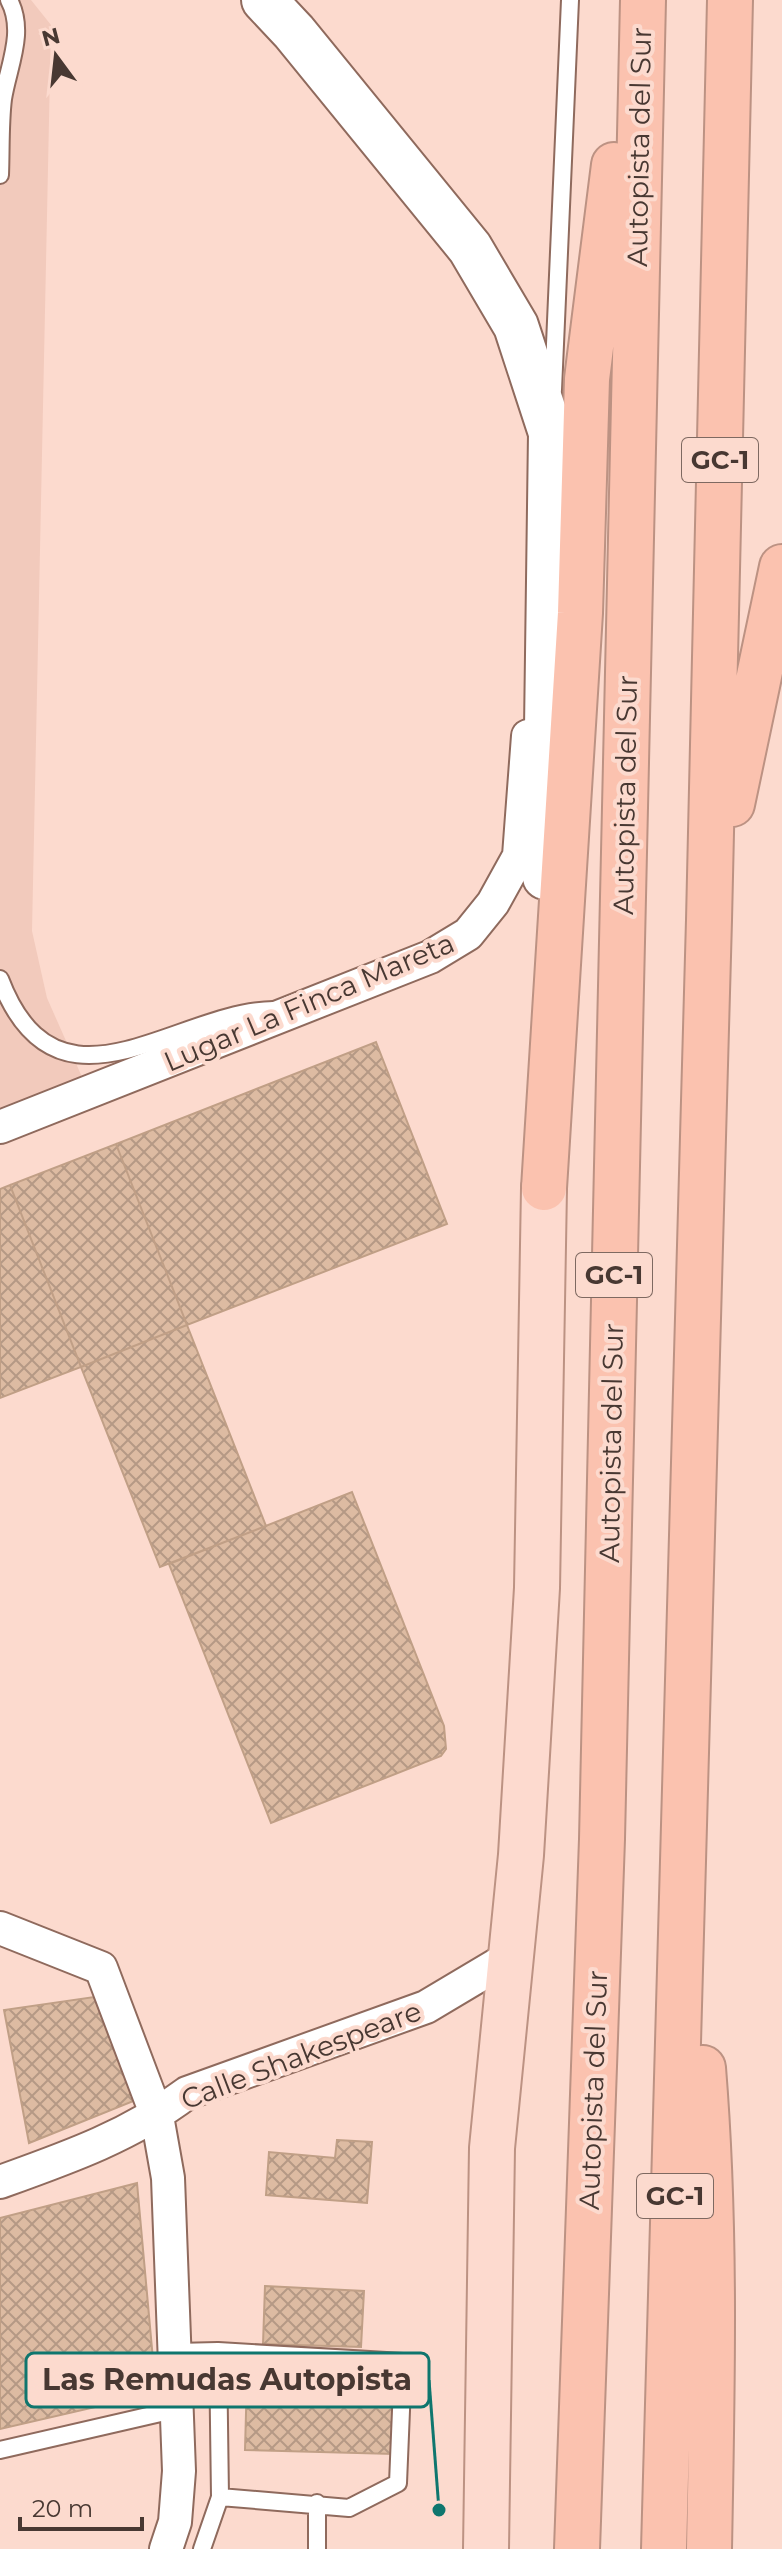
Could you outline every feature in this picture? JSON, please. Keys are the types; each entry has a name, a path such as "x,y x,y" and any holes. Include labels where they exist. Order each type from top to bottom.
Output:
{"highway":[{"path":"544,1188 580,613 587,379 635,0"},
{"name":"Autopista del Sur","path":"577,2549 601,1855 643,0"},
{"name":"GC-1","path":"664,2549 709,920 730,0"},
{"path":"709,920 782,567"},
{"path":"685,1843 710,2162 714,2298 709,2549"}],"main road":[{"path":"486,2549 492,2148 521,1855 537,1588 544,1188"}],"street":[{"path":"264,0 294,32 470,248 516,326 551,433 546,598 544,1188"},
{"name":"Lugar La Finca Mareta","path":"0,1127 430,957 468,934 493,903 519,856 526,754 546,598"},
{"path":"0,1928 101,1968 157,2116 168,2178 178,2409 179,2471 175,2522 166,2549"},
{"name":"Calle Shakespeare","path":"0,2182 94,2149 157,2116 187,2093 426,2007 510,1957"}],"lane":[{"path":"0,175 3,98 14,62 15,11 9,0"},
{"path":"551,433 570,0"},
{"path":"0,979 13,1012 38,1036 59,1049 88,1056 140,1049 248,1010 300,1010"},
{"path":"202,2549 220,2497 218,2351"},
{"path":"176,2352 218,2351 403,2362 398,2483 349,2508 220,2497"},
{"path":"0,2450 178,2409"},
{"path":"317,2503 317,2549"}],"shaded area":[{"path":"0,0 31,0 51,25 32,931 47,998 82,1077 0,1109"}],"building":[{"path":"376,1042 447,1224 187,1325 116,1144"},
{"path":"116,1144 187,1325 81,1367 10,1185"},
{"path":"10,1185 81,1367 0,1398 0,1189"},
{"path":"187,1325 266,1526 160,1567 81,1367"},
{"path":"352,1492 444,1726 446,1749 441,1756 271,1823 169,1564"},
{"path":"94,1997 136,2100 29,2143 4,2010"},
{"path":"337,2140 372,2142 367,2203 266,2195 269,2152 335,2158"},
{"path":"137,2183 156,2393 0,2429 0,2218"},
{"path":"265,2286 364,2291 361,2347 263,2344"},
{"path":"247,2377 397,2382 394,2454 245,2450"}],"place":[{"name":"Las Remudas Autopista","path":"439,2510"}]}
